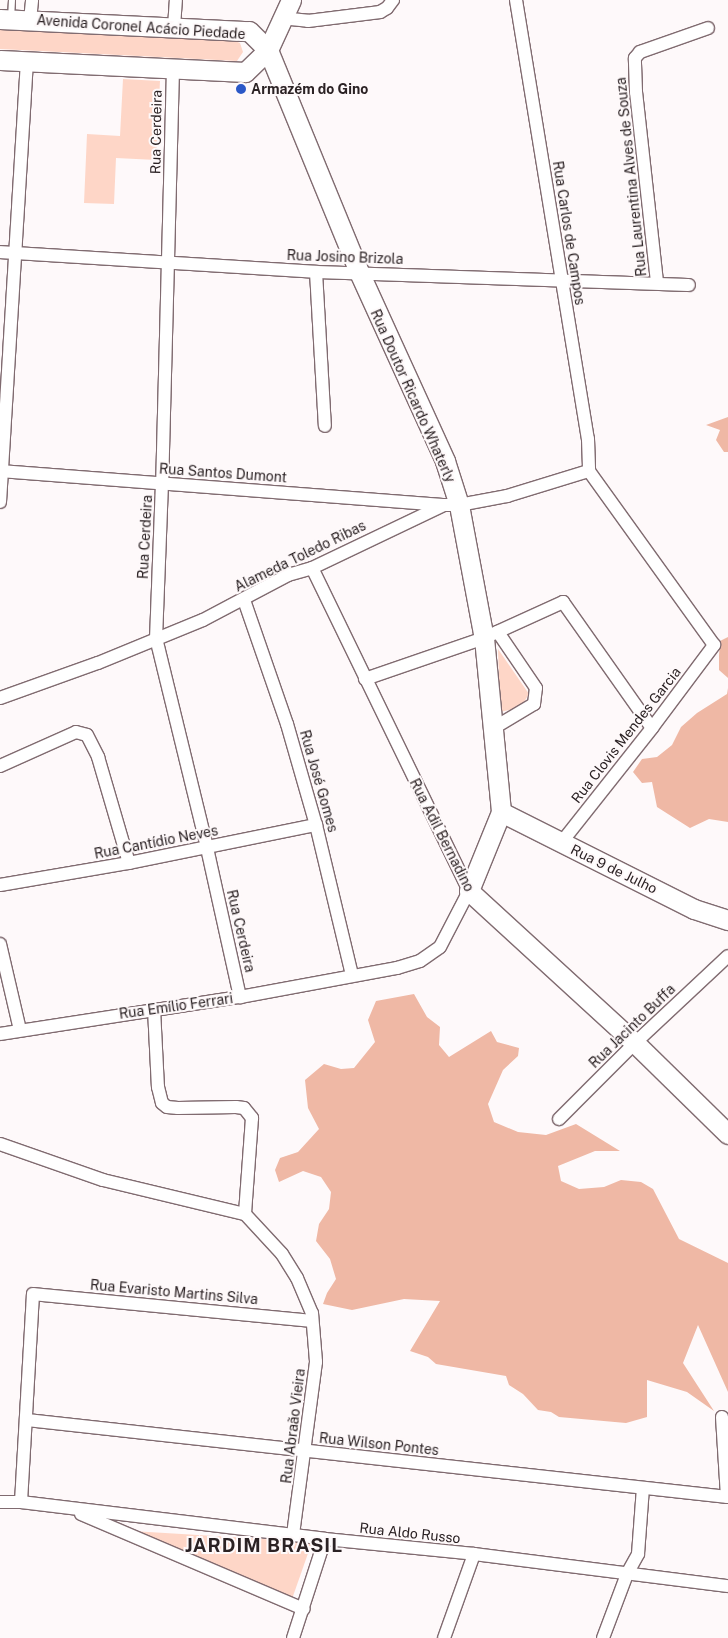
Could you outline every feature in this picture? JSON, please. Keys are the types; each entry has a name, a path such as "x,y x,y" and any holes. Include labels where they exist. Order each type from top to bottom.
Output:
{"main road":[{"path":"0,60 245,72 268,50 290,0"},
{"name":"Avenida Coronel Acácio Piedade","path":"6,19 249,31 268,50"},
{"name":"Rua Doutor Ricardo Whaterly","path":"268,50 359,272 445,461 451,505 491,635 492,729 501,812"},
{"path":"469,891 501,812"},
{"name":"Rua 9 de Julho","path":"501,812 694,909 728,920"},
{"name":"Rua Adil Bernadino","path":"469,891 635,1043 728,1134"}],"street":[{"path":"30,20 32,0"},
{"path":"174,27 176,0"},
{"path":"281,18 308,21 380,12 387,8 393,0"},
{"name":"Rua Carlos de Campos","path":"516,0 588,439 590,471"},
{"name":"Rua Laurentina Alves de Souza","path":"656,282 636,92 635,58 640,52 708,28"},
{"path":"0,502 17,254 27,61"},
{"name":"Rua Cerdeira","path":"173,68 156,638 207,848 240,997"},
{"name":"Rua Josino Brizola","path":"0,252 316,272 656,282 690,285"},
{"path":"316,272 326,426"},
{"name":"Rua Santos Dumont","path":"1,471 451,505"},
{"name":"Alameda Toledo Ribas","path":"0,698 98,663 203,620 244,600 288,575 312,568 451,505 507,496 590,471"},
{"name":"Rua Clovis Mendes Garcia","path":"561,842 652,728 714,645 590,471"},
{"name":"Rua Adil Bernadino","path":"312,568 469,891"},
{"name":"Rua José Gomes","path":"244,600 287,724 316,825 352,975"},
{"path":"365,679 491,635 563,602 652,728"},
{"path":"491,635 536,688 534,704 492,729"},
{"path":"0,766 76,732 86,735 98,758 129,863"},
{"name":"Rua Cantídio Neves","path":"0,885 129,863 316,825"},
{"name":"Rua Emílio Ferrari","path":"0,1034 240,997 397,968 433,954 440,947 469,891"},
{"path":"0,944 20,1030"},
{"name":"Rua Jacinto Buffa","path":"559,1119 635,1043 728,956"},
{"path":"0,1144 103,1180 245,1214 252,1118 244,1108 178,1108 167,1107 162,1103 158,1087 154,1009"},
{"name":"Rua Abraão Vieira","path":"245,1214 282,1254 297,1278 312,1313 316,1362 306,1451 293,1534"},
{"name":"Rua Evaristo Martins Silva","path":"26,1420 33,1294 312,1320"},
{"path":"722,1417 727,1497"},
{"path":"21,1502 26,1420"},
{"name":"Rua Wilson Pontes","path":"26,1420 727,1497"},
{"path":"603,1638 627,1574 638,1554 643,1488"},
{"name":"Rua Aldo Russo","path":"0,1502 21,1502 325,1539 474,1554 728,1586"},
{"path":"70,1509 304,1609"},
{"path":"293,1638 304,1609 325,1539"},
{"path":"444,1638 474,1554"}],"lane":[{"path":"6,19 12,0"}],"shaded area":[{"path":"0,27 230,39 240,43 243,52 237,61 0,49"},
{"path":"123,79 160,81 156,160 116,158 114,204 84,203 87,134 120,136"},
{"path":"728,417 728,452 724,452 716,440 720,430 706,425"},
{"path":"728,637 728,678 719,670 719,656 720,641"},
{"path":"498,649 529,694 524,702 514,709 500,712"},
{"path":"728,688 728,822 709,819 690,828 657,807 652,782 642,783 633,772 642,759 657,757 672,745 681,727 697,713 727,694"},
{"path":"414,994 427,1017 440,1027 439,1045 449,1057 491,1031 497,1042 519,1048 518,1056 503,1070 488,1104 494,1122 518,1132 546,1135 576,1124 620,1151 595,1151 558,1166 561,1181 579,1189 604,1187 621,1180 641,1182 653,1189 679,1239 728,1263 728,1392 698,1325 683,1363 714,1411 687,1392 647,1380 647,1417 626,1423 559,1417 551,1412 538,1410 523,1394 509,1385 506,1376 436,1364 428,1357 410,1351 440,1301 404,1299 352,1310 323,1304 327,1293 336,1279 330,1259 316,1241 319,1224 329,1209 331,1192 321,1177 303,1171 279,1182 275,1170 280,1158 298,1152 319,1129 308,1108 305,1080 324,1064 341,1069 354,1068 375,1042 368,1020 376,1001"},
{"path":"132,1531 312,1542 292,1599"}],"place":[{"name":"Armazém do Gino","path":"241,89"}],"district":[{"name":"JARDIM BRASIL","path":"264,1546"}]}
